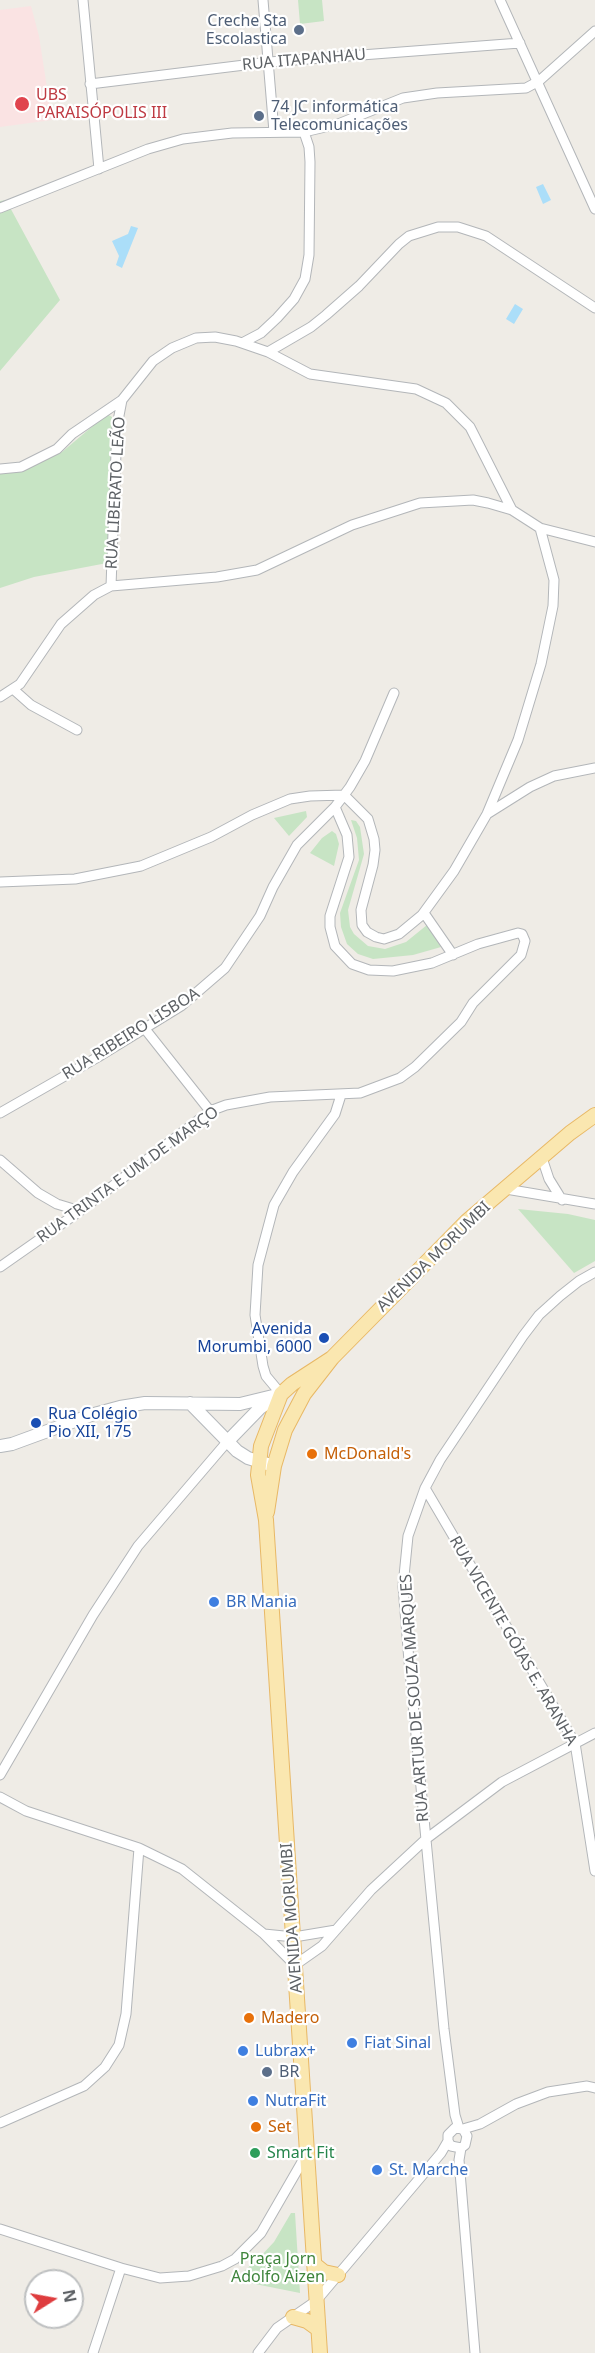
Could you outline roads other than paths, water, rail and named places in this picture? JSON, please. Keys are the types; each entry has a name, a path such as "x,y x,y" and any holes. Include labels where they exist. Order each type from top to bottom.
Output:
{"main road":[{"name":"AVENIDA MORUMBI","path":"266,1520 275,1461 294,1410 332,1358 467,1221 570,1133 595,1115"},
{"name":"AVENIDA MORUMBI","path":"320,2353 266,1520 259,1488 258,1462 261,1446 281,1394 299,1379 332,1358"},
{"path":"275,1461 276,1443 287,1411 281,1394"},
{"path":"314,2264 324,2272 338,2275"},
{"path":"293,2317 307,2321 318,2329"}],"street":[{"path":"83,0 99,169"},
{"path":"263,0 274,132"},
{"path":"500,0 539,81 595,209"},
{"path":"0,208 148,149 183,140 231,133 304,132 338,124 403,98 437,93 526,88 539,81 595,31"},
{"name":"RUA ITAPANHAU","path":"90,84 269,62 520,43"},
{"path":"242,343 261,333 277,318 294,299 304,279 309,255 310,162 309,147 304,132"},
{"path":"268,352 311,327 326,315 409,236 438,227 458,227 486,236 595,308"},
{"path":"0,469 21,467 57,449 72,434 122,400 153,361 184,342 196,338 215,338 242,343 268,352 310,374 416,388 446,403 470,427 512,510"},
{"name":"RUA LIBERATO LEÃO","path":"111,586 117,426 122,400"},
{"path":"0,697 20,684 61,624 94,595 111,586 217,578 257,570 352,525 420,503 473,500 512,510 540,528 595,542"},
{"path":"0,882 75,879 141,866 201,842 252,815 290,799 344,795 368,819 374,839 373,865 361,910 362,925 367,932 384,939 399,934 424,913 454,871 487,814 503,779 530,705 553,606 554,580 540,528"},
{"path":"13,689 32,705 77,730"},
{"name":"RUA RIBEIRO LISBOA","path":"0,1113 145,1029 196,995 225,968 260,916 273,887 297,845 335,807 365,761 394,693"},
{"path":"487,814 530,787 554,776 595,768"},
{"name":"RUA TRINTA E UM DE MARÇO","path":"0,1268 80,1211 210,1111 226,1104 270,1097 360,1093 399,1078 415,1067 461,1022 473,1003 521,955 525,941 522,934 509,935 432,963 393,971 359,968 352,964 335,946 332,937 330,916 349,857 347,836 335,807"},
{"path":"424,913 453,955"},
{"path":"145,1029 210,1111"},
{"path":"281,1394 266,1376 263,1366 255,1315 258,1265 274,1205 293,1172 335,1114 341,1095"},
{"path":"542,1158 549,1179 562,1200"},
{"path":"0,1160 38,1193 57,1204 80,1211"},
{"path":"506,1190 595,1204"},
{"name":"RUA ARTUR DE SOUZA MARQUES","path":"460,2131 455,2115 426,1839 403,1586 408,1536 425,1488 440,1460 539,1315 579,1281 595,1272"},
{"path":"0,1446 12,1444 94,1414 120,1407 145,1403 240,1404 281,1394"},
{"path":"0,1774 93,1615 138,1546 227,1442 260,1408 281,1394"},
{"path":"190,1403 227,1442 248,1458 258,1462 275,1461"},
{"name":"RUA VICENTE GÓIAS E. ARANHA","path":"425,1488 575,1743 595,1871"},
{"path":"0,1797 26,1811 139,1848 182,1869 264,1934 295,1965 316,1951 371,1890 426,1839 502,1782 595,1732"},
{"path":"0,2123 84,2086 105,2067 119,2045 126,2014 139,1848"},
{"path":"264,1934 294,1937 336,1930"},
{"path":"475,2353 459,2160 454,2145 460,2131 480,2124 516,2103 548,2092 587,2086 595,2088"},
{"path":"258,2353 277,2328 316,2301 441,2153 454,2145 465,2145 460,2131"},
{"path":"0,2229 121,2268 160,2278 189,2276 222,2266 235,2259 261,2233 307,2153"},
{"path":"93,2353 121,2268"}],"water":[{"path":"543,184 551,200 543,204 536,187"},
{"path":"131,226 138,228 122,268 116,265 119,256 112,241 128,234"},
{"path":"515,304 523,309 514,324 506,319"}],"place":[{"name":"Creche Sta Escolastica","path":"299,30"},
{"name":"UBS PARAISÓPOLIS III","path":"22,104"},
{"name":"74 JC informática Telecomunicações","path":"259,116"},
{"name":"Avenida Morumbi, 6000","path":"324,1338"},
{"name":"Rua Colégio Pio XII, 175","path":"36,1423"},
{"name":"McDonald's","path":"312,1454"},
{"name":"BR Mania","path":"214,1602"},
{"name":"Madero","path":"249,2018"},
{"name":"Fiat Sinal","path":"352,2043"},
{"name":"Lubrax+","path":"243,2051"},
{"name":"BR","path":"267,2072"},
{"name":"NutraFit","path":"253,2101"},
{"name":"Set","path":"256,2127"},
{"name":"Smart Fit","path":"255,2153"},
{"name":"St. Marche","path":"377,2170"}],"park label":[{"name":"Praça Jorn Adolfo Aizen","path":"278,2268"}]}
